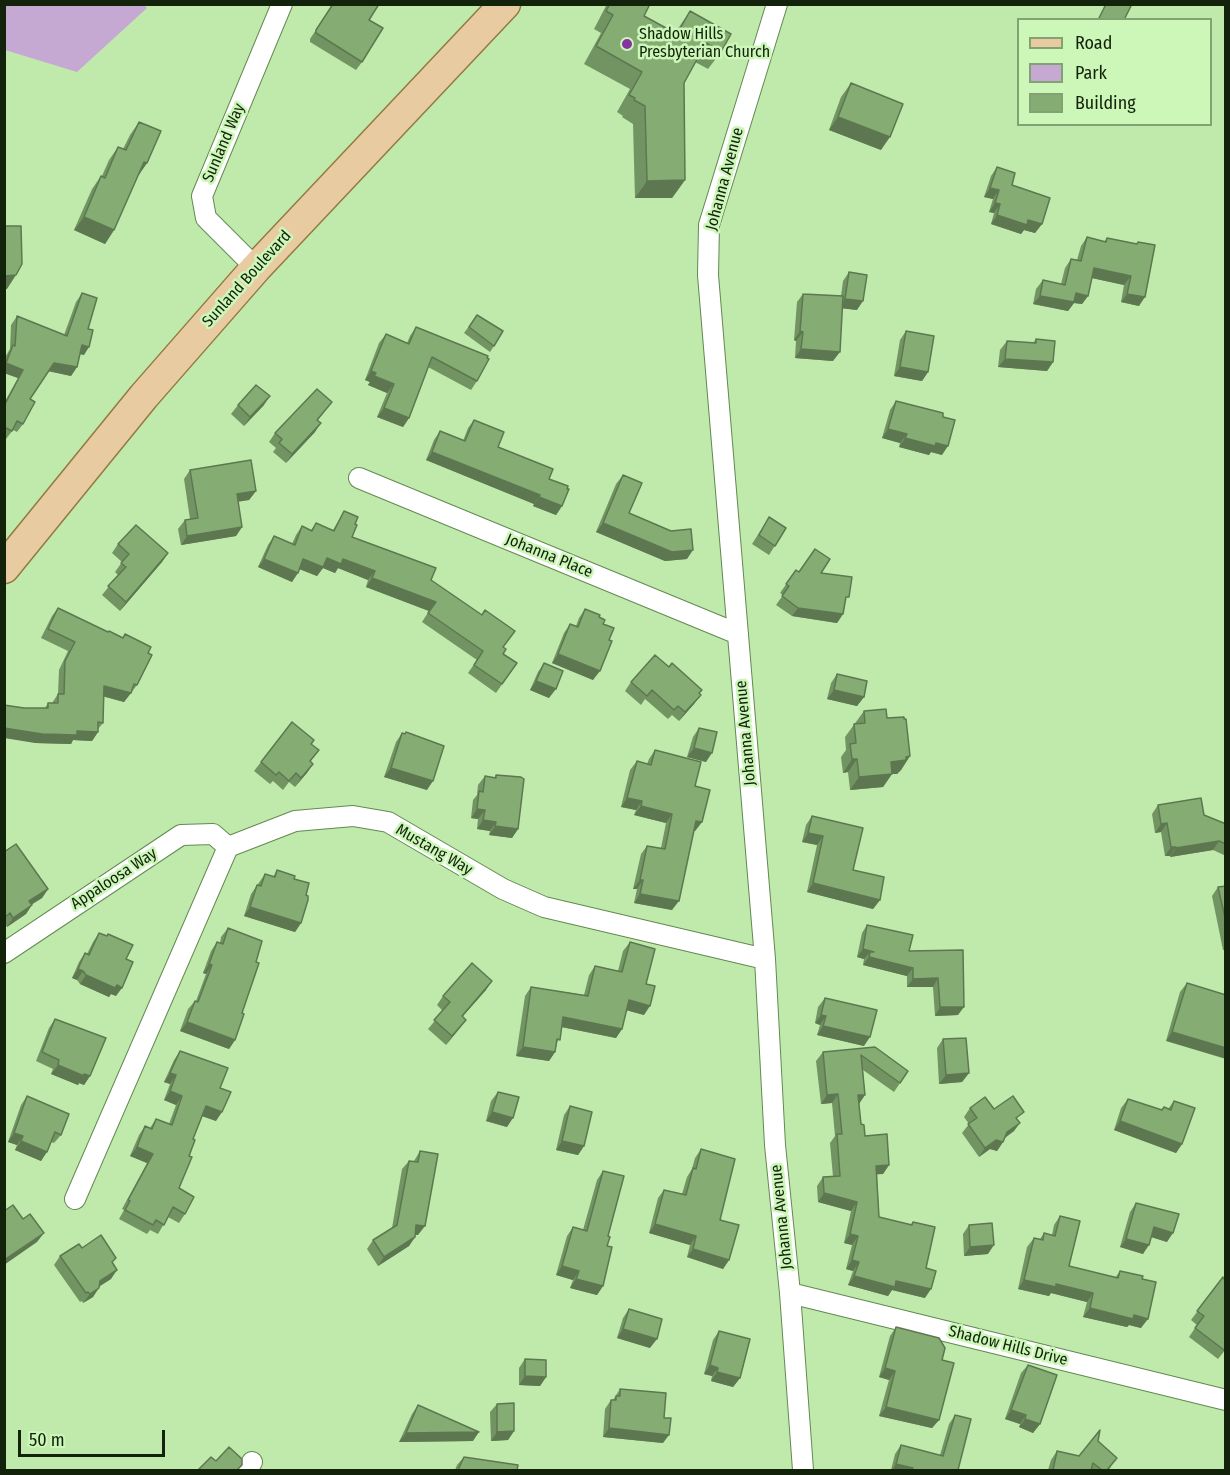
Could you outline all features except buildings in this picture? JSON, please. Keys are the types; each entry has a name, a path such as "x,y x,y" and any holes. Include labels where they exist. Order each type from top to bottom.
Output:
{"main road":[{"name":"Sunland Boulevard","path":"4,568 144,396 256,268 505,4"}],"street":[{"name":"Sunland Way","path":"256,268 206,218 202,196 282,4"},
{"name":"Johanna Avenue","path":"777,4 709,225 708,275 765,959 775,1145 790,1293 803,1470"},
{"name":"Johanna Place","path":"359,478 738,634"},
{"name":"Mustang Way","path":"228,847 295,821 353,816 388,822 502,889 544,907 765,959"},
{"name":"Appaloosa Way","path":"4,953 181,835 213,834 228,847"},
{"path":"75,1199 228,847"},
{"name":"Shadow Hills Drive","path":"790,1293 1226,1400"}],"green space":[{"path":"5,5 144,5 147,8 77,72 5,50"}],"place":[{"name":"Shadow Hills Presbyterian Church","path":"627,44"}]}
